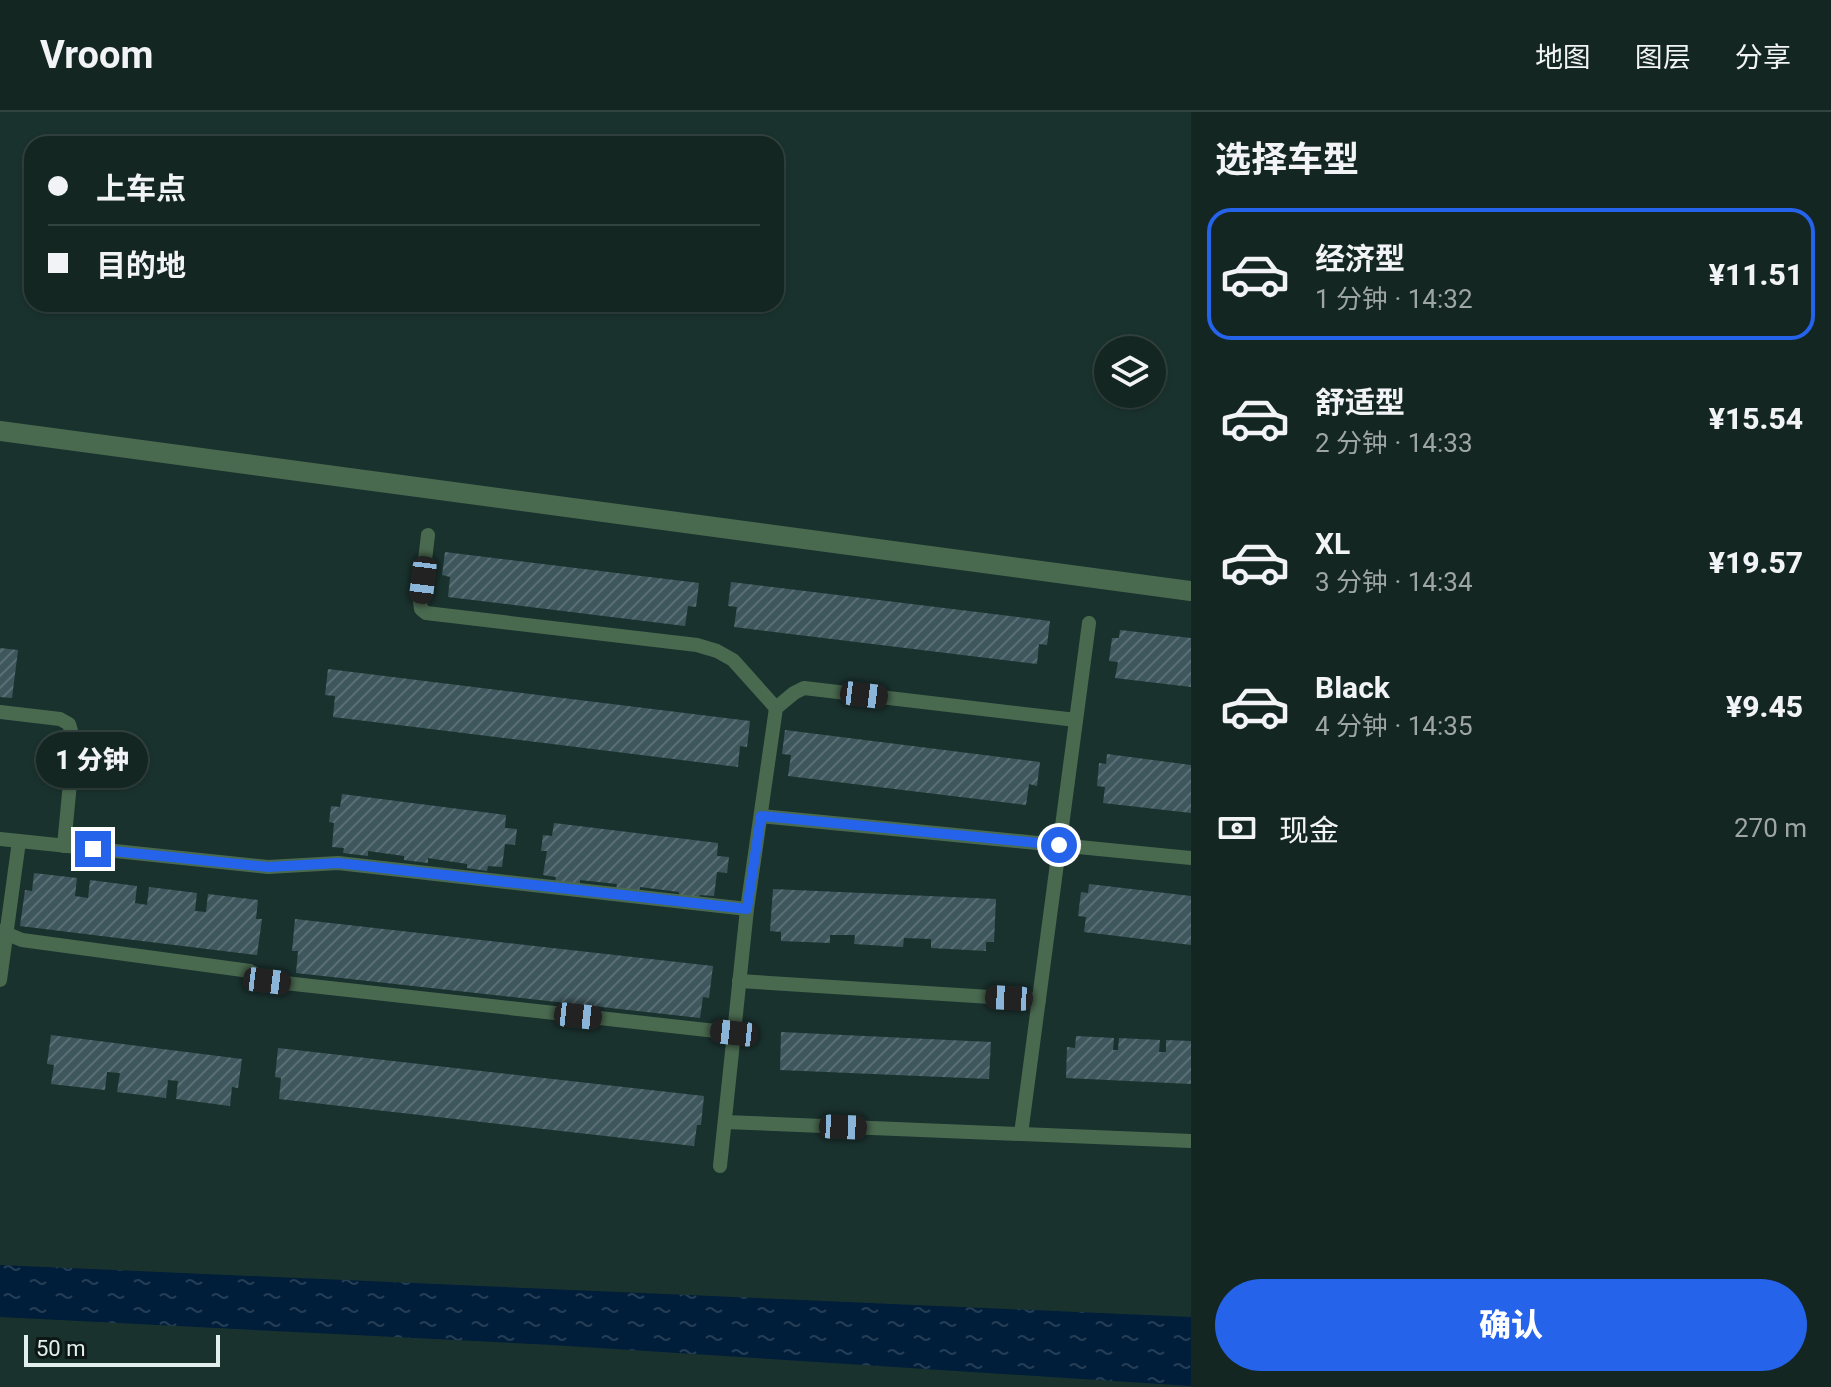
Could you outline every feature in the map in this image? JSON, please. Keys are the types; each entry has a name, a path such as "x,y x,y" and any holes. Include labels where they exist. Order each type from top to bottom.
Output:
{"street":[{"path":"0,431 1191,591"}],"lane":[{"path":"428,535 420,602 421,609 426,613 697,645 733,660 776,708"},
{"path":"1021,1134 1089,623"},
{"path":"720,1166 747,909 776,708 804,688 1076,720"},
{"path":"0,712 60,719 69,724 74,741 64,846"},
{"path":"761,816 1191,858"},
{"path":"0,839 268,867 338,863 747,909"},
{"path":"0,980 3,932 19,841"},
{"path":"3,932 22,940 250,971 267,981 734,1033"},
{"path":"739,981 1039,1000"},
{"path":"725,1122 1191,1141"}],"water":[{"path":"0,1265 1191,1317 1191,1386 552,1345 0,1317"}],"building":[{"path":"445,552 699,583 696,607 688,606 685,626 448,597 450,577 442,575"},
{"path":"731,582 1050,621 1047,645 1039,644 1037,664 734,627 737,607 728,606"},
{"path":"1120,630 1191,638 1191,687 1115,678 1118,662 1109,661 1112,638 1119,638"},
{"path":"0,648 18,650 12,698 0,697"},
{"path":"328,669 750,721 747,747 740,746 738,767 333,717 335,696 325,695"},
{"path":"785,730 1040,762 1037,786 1029,784 1026,805 788,776 791,755 782,754"},
{"path":"1107,754 1191,765 1191,813 1103,803 1105,787 1097,786 1099,763 1106,764"},
{"path":"342,794 506,815 505,828 517,829 515,845 505,844 502,867 488,866 487,871 467,868 467,864 428,858 428,863 368,851 368,856 343,853 344,848 332,847 334,823 329,822 331,806 340,807"},
{"path":"554,823 718,843 717,856 729,857 727,873 717,872 714,896 700,895 699,899 679,897 679,892 640,887 639,891 616,889 617,884 580,880 580,885 555,882 556,877 543,875 547,851 541,851 543,835 552,836"},
{"path":"34,873 77,878 75,896 88,898 90,880 137,886 135,903 147,905 149,887 197,893 195,911 206,912 208,894 258,900 256,919 262,919 257,955 20,926 25,890 32,891"},
{"path":"1089,884 1191,896 1191,945 1084,932 1086,917 1078,916 1081,892 1088,893"},
{"path":"773,889 996,899 994,942 986,942 986,951 931,948 931,939 904,938 903,947 854,944 855,935 830,935 830,943 781,941 781,932 770,931"},
{"path":"295,919 713,966 709,998 703,997 700,1018 296,973 298,951 292,951"},
{"path":"781,1032 991,1042 989,1079 780,1070"},
{"path":"51,1035 242,1059 238,1088 232,1087 230,1106 176,1099 178,1081 168,1080 166,1098 117,1092 120,1073 107,1072 105,1090 51,1084 54,1065 47,1064"},
{"path":"1076,1036 1114,1038 1113,1050 1118,1050 1119,1038 1160,1040 1159,1052 1166,1052 1166,1040 1191,1041 1191,1084 1066,1078 1067,1047 1075,1048"},
{"path":"278,1048 704,1096 701,1125 697,1125 694,1146 279,1099 281,1078 275,1077"}],"route":[{"path":"93,849 268,867 338,863 747,909 761,816 1059,845"}]}
